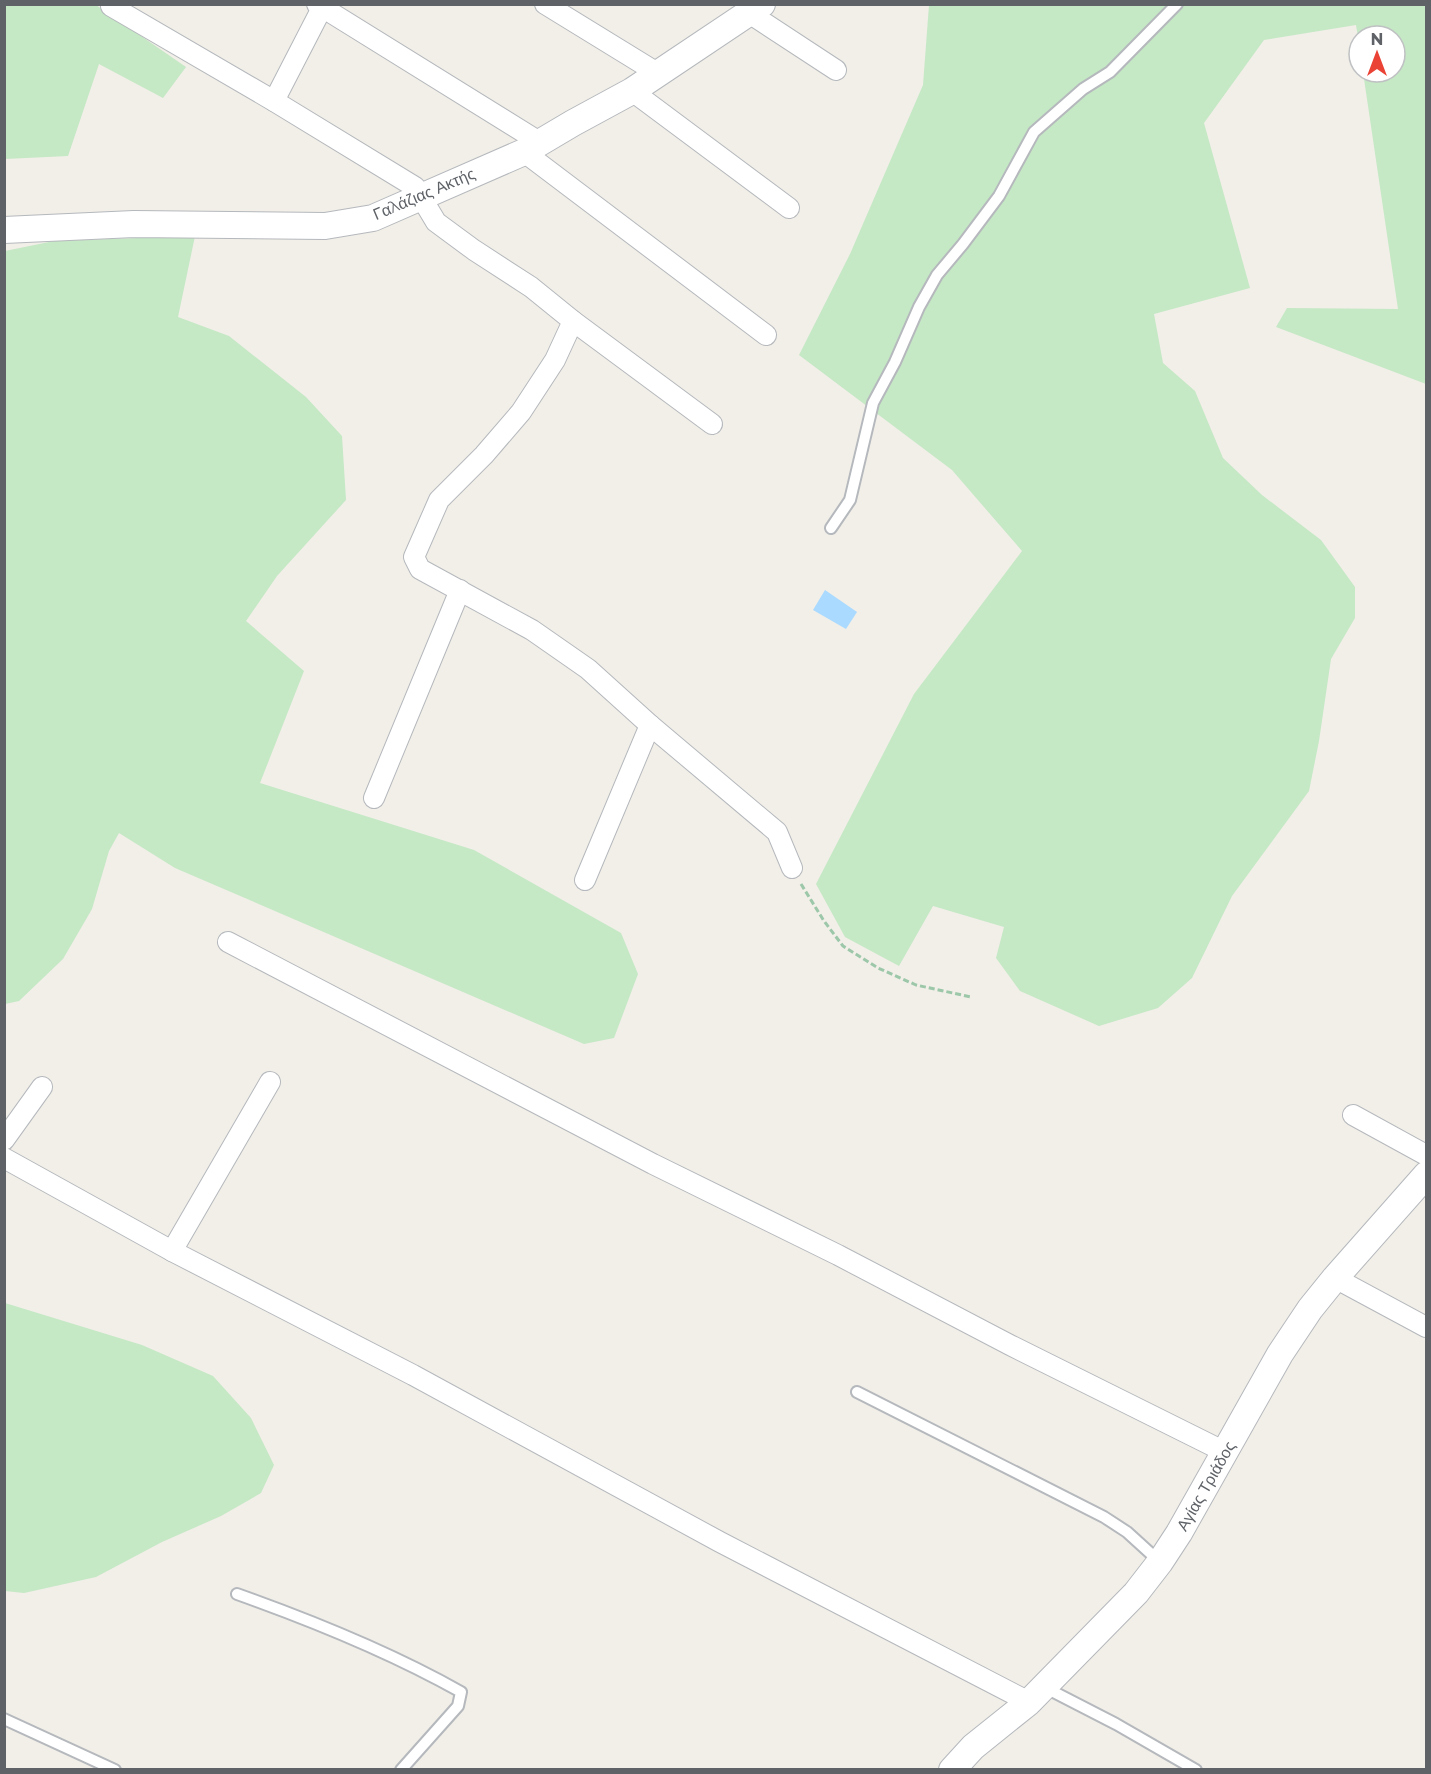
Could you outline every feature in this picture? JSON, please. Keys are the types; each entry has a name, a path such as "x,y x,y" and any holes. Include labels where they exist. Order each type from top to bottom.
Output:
{"street":[{"path":"545,4 659,74"},
{"path":"111,6 415,187 422,195 436,222 531,287 712,424"},
{"path":"274,101 321,6 533,147 766,335"},
{"path":"755,9 836,70"},
{"name":"Γαλάζιας Ακτής","path":"4,230 134,224 325,226 373,218 533,147 632,91 755,9"},
{"path":"632,91 789,208"},
{"path":"573,321 555,360 522,412 484,455 439,500 414,557 420,569 532,630 588,669 650,725 777,832 792,868"},
{"path":"375,798 460,590"},
{"path":"585,880 650,725"},
{"path":"228,942 652,1164 838,1255 1010,1345 1225,1452"},
{"path":"172,1251 270,1082"},
{"path":"4,1140 42,1087"},
{"path":"1353,1115 1426,1155"},
{"path":"4,1158 172,1251 413,1375 720,1542 1036,1694"},
{"name":"Αγίας Τριάδος","path":"952,1770 974,1747 1036,1694 1137,1593 1160,1562 1280,1354 1310,1310 1335,1278 1426,1175"},
{"path":"1335,1278 1426,1327"}],"lane":[{"path":"831,528 850,500 873,403 936,275 999,196 1034,132 1083,89 1110,72 1176,4"},
{"path":"857,1392 1104,1517 1127,1532 1160,1562"},
{"path":"237,1594 300,1617 428,1674 461,1692 458,1706 401,1770"},
{"path":"1036,1694 1116,1724 1196,1770"},
{"path":"4,1719 115,1770"}],"path":[{"path":"792,868 824,921 843,946 878,968 916,985 971,997"}],"green space":[{"path":"5,5 96,5 186,67 163,98 99,64 68,156 5,159"},
{"path":"929,5 1426,5 1426,384 1276,327 1287,308 1398,309 1365,84 1407,84 1407,24 1347,24 1347,26 1264,40 1204,123 1250,288 1154,314 1163,363 1195,391 1223,458 1262,495 1321,540 1355,587 1355,618 1331,659 1309,791 1232,896 1192,978 1158,1008 1099,1026 1020,991 996,958 1004,927 933,906 899,966 845,937 816,884 914,694 1022,551 952,470 799,355 850,254 923,85"},
{"path":"195,236 178,317 229,336 306,397 342,436 346,500 277,576 246,621 304,671 260,783 474,850 621,933 638,974 614,1038 584,1044 175,868 119,833 109,851 92,909 63,959 19,1001 5,1004 5,251 54,241"},
{"path":"5,1303 142,1345 213,1376 251,1418 274,1465 261,1493 221,1516 162,1542 96,1577 24,1593 5,1591"}],"water":[{"path":"825,590 857,612 846,629 813,610"}]}
